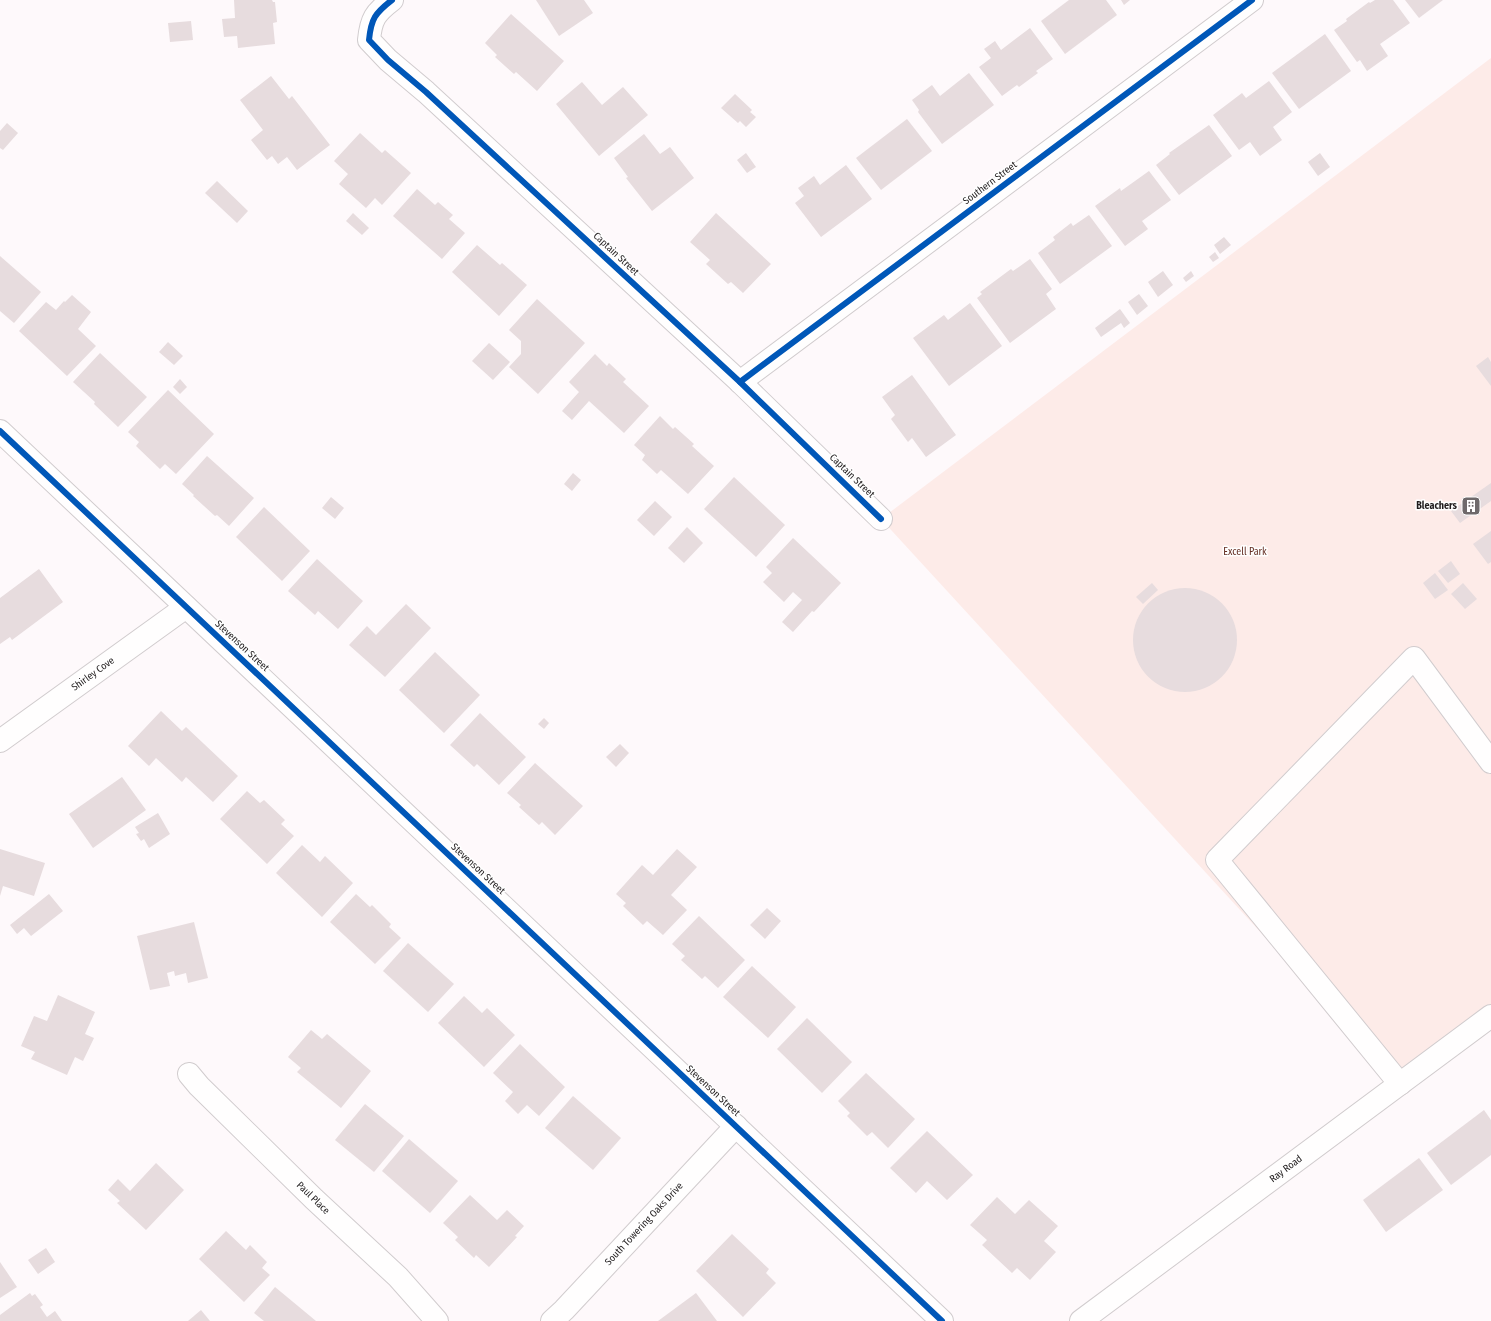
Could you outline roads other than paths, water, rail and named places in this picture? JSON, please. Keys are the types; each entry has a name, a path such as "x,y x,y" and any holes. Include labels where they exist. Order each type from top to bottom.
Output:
{"street":[{"name":"Captain Street","path":"392,0 380,9 370,24 369,40 388,60 426,92 740,382 881,519"},
{"name":"Southern Street","path":"740,382 1252,0"},
{"name":"Stevenson Street","path":"0,431 942,1321"},
{"name":"Shirley Cove","path":"0,741 186,607"},
{"path":"1400,1084 1217,860 1414,658 1491,762"},
{"name":"Ray Road","path":"1081,1321 1491,1016"},
{"name":"Paul Place","path":"189,1074 199,1086 314,1199 398,1277 437,1321"},
{"name":"South Towering Oaks Drive","path":"552,1321 736,1126"}],"place":[{"name":"Bleachers","path":"1471,506"}],"park label":[{"name":"Excell Park","path":"1245,552"}]}
